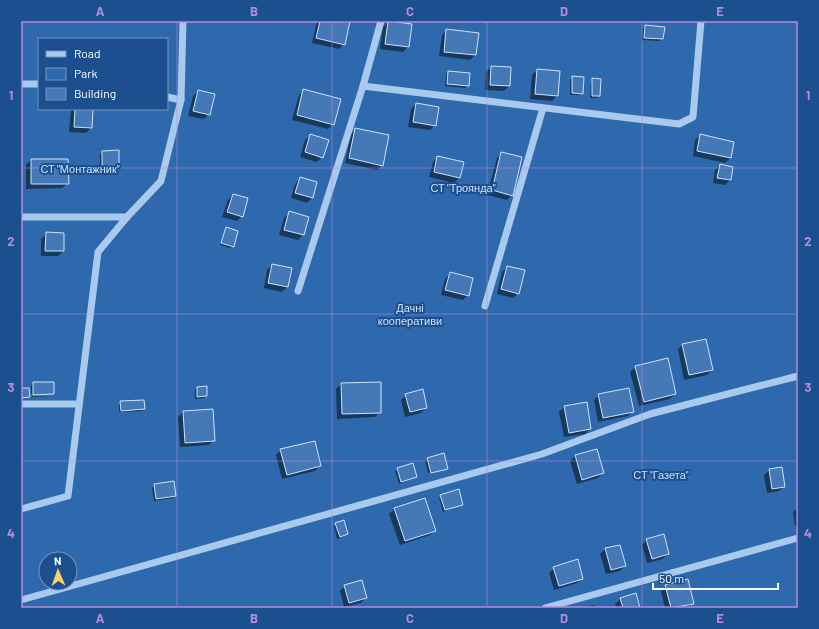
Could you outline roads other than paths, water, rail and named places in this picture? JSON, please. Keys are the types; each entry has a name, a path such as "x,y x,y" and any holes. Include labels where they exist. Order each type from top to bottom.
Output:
{"street":[{"path":"21,509 68,496 98,252 127,217 161,181 181,100 183,21"},
{"path":"298,292 363,86 381,21"},
{"path":"363,86 679,124 693,117 701,21"},
{"path":"21,84 38,84"},
{"path":"168,97 181,100"},
{"path":"485,306 543,108"},
{"path":"21,217 127,217"},
{"path":"21,600 542,454 650,414 798,376"},
{"path":"21,404 79,404"},
{"path":"545,608 798,538"}],"park label":[{"name":"СТ \"Монтажник\"","path":"80,169"},
{"name":"СТ \"Троянда\"","path":"463,188"},
{"name":"Дачні кооперативи","path":"410,314"},
{"name":"СТ \"Газета\"","path":"661,475"}]}
